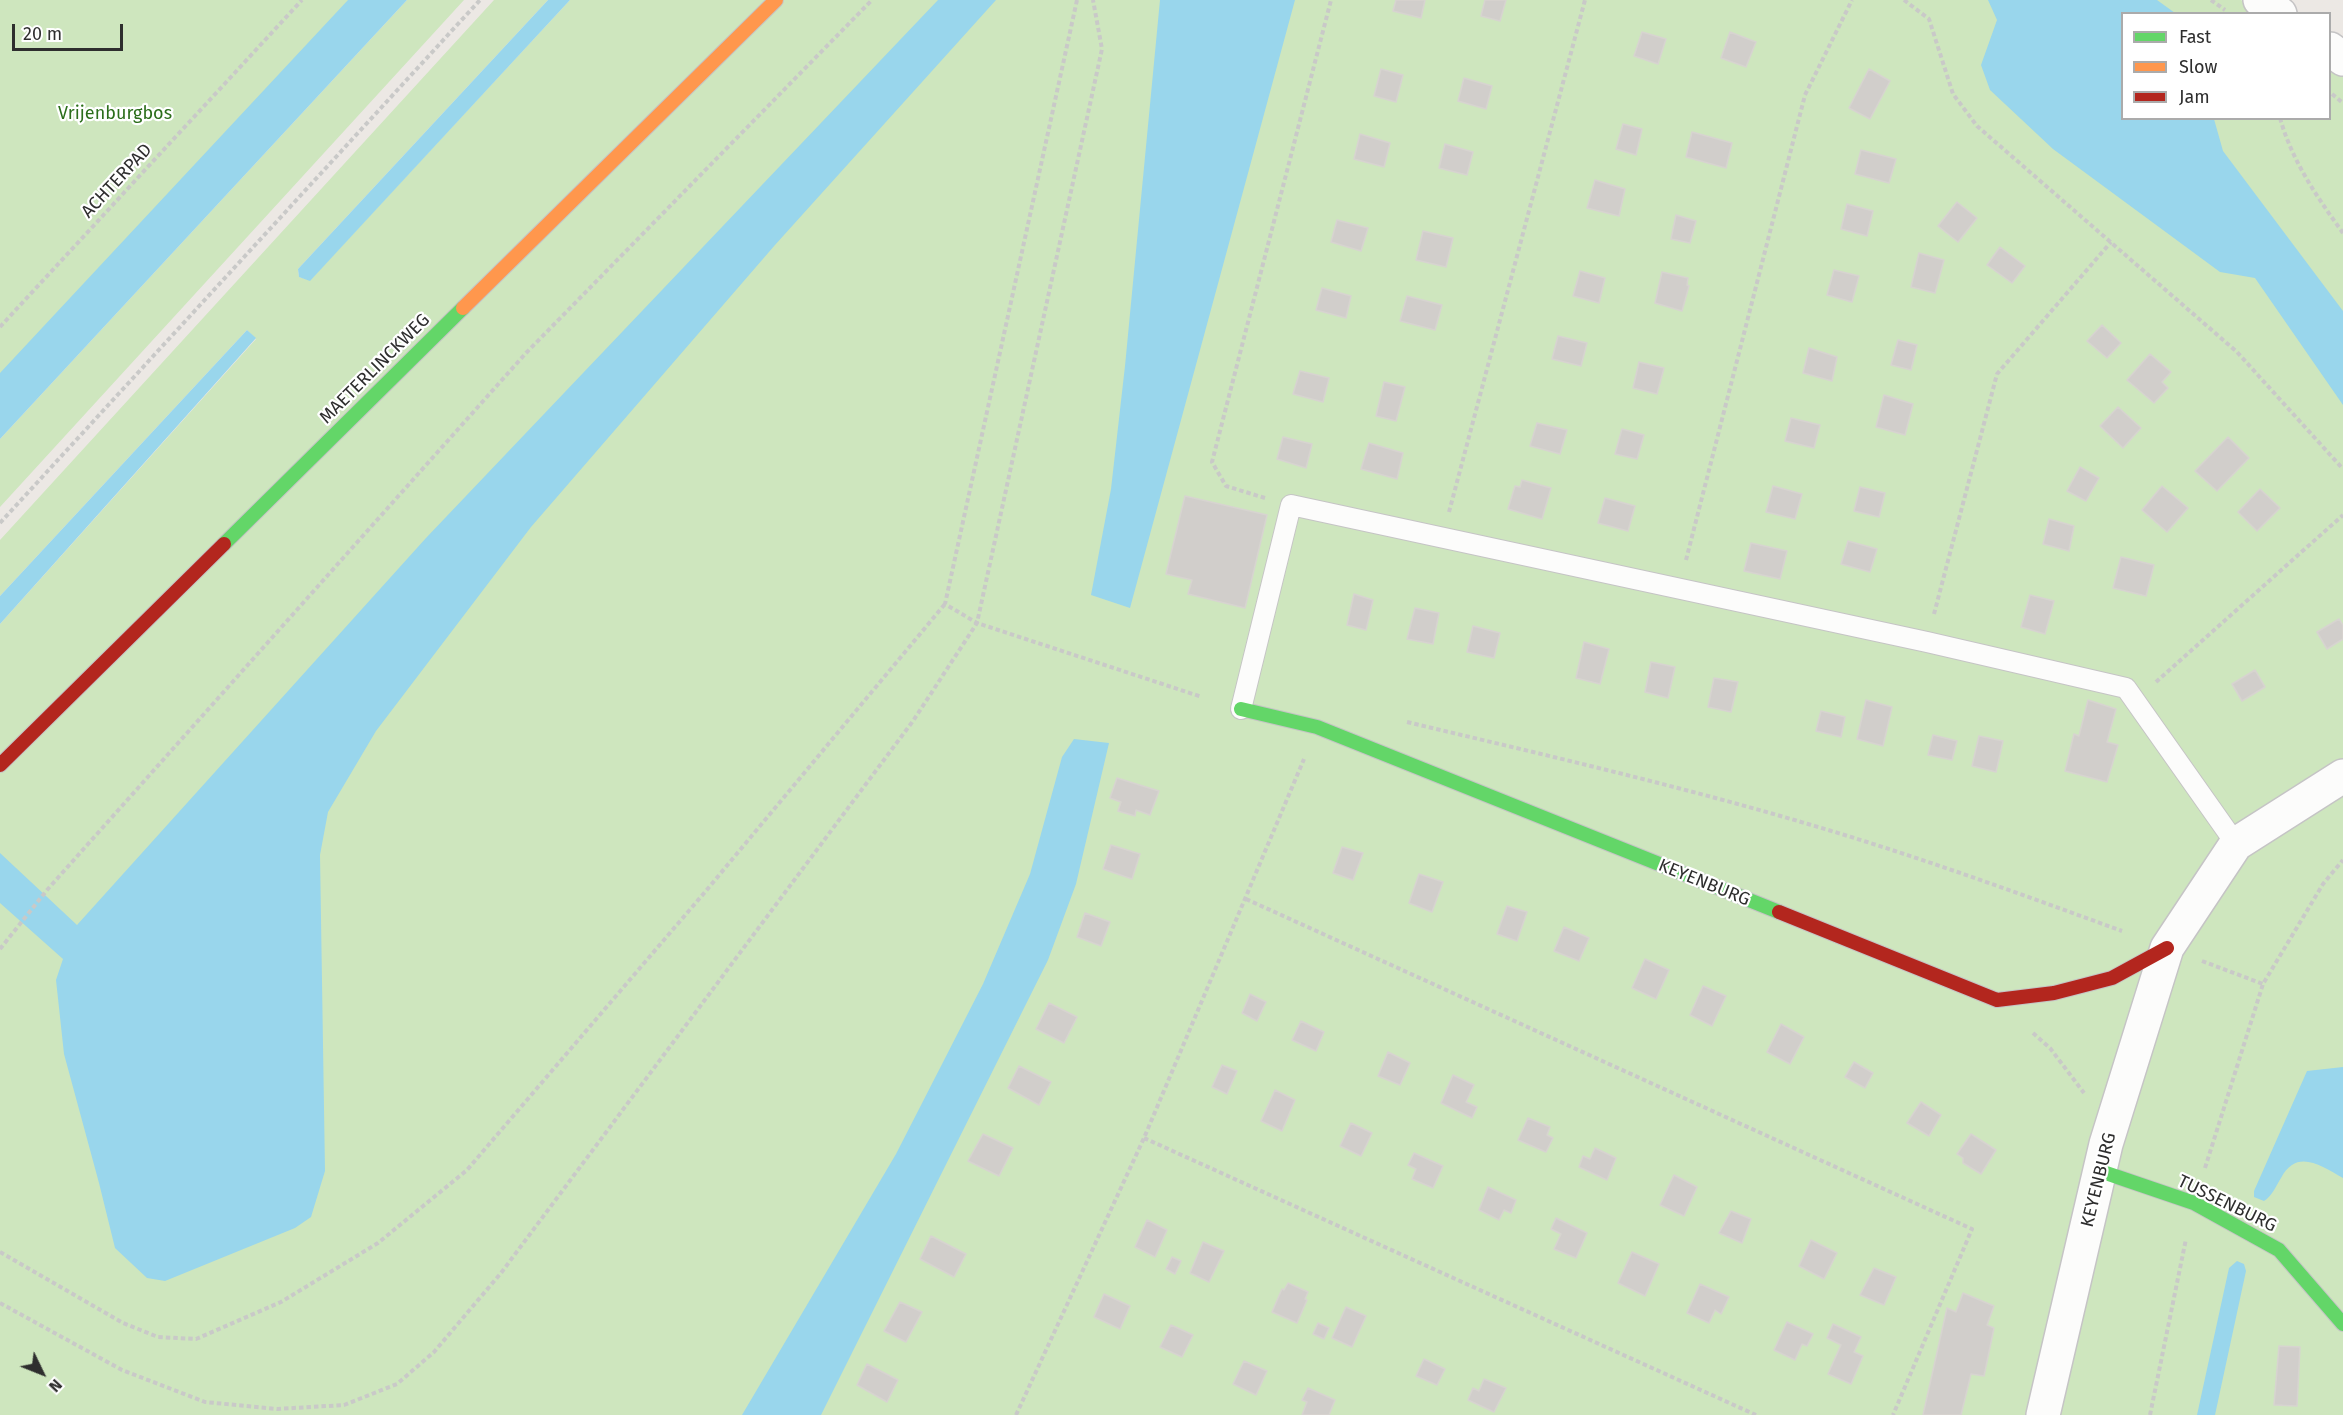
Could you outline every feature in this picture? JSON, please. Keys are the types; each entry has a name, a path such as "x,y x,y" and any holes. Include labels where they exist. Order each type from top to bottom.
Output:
{"street":[{"name":"MAETERLINCKWEG","path":"0,765 776,0"},
{"path":"2260,0 2277,12"},
{"path":"2331,50 2343,59"},
{"name":"KEYENBURG","path":"1240,709 1317,727 1997,1000 2054,993 2112,978 2167,948"},
{"name":"KEYENBURG","path":"2043,1415 2106,1144 2167,948 2236,844 2343,776"},
{"name":"TUSSENBURG","path":"2100,1171 2194,1203 2279,1250 2343,1324"}],"lane":[{"path":"1240,709 1291,505 1927,642 2126,688 2236,844"}],"path":[{"name":"ACHTERPAD","path":"0,327 302,0"},
{"path":"0,523 480,0"},
{"path":"0,949 47,890 526,353 872,0"},
{"path":"0,1252 123,1323 158,1337 196,1339 281,1302 378,1243 467,1170 705,892 945,604 1077,0"},
{"path":"0,1303 122,1370 205,1402 277,1409 344,1405 397,1384 434,1352 501,1274 913,721 977,623 1102,49 1093,0"},
{"path":"1291,505 1226,486 1212,462 1331,0"},
{"path":"1442,538 1585,0"},
{"path":"1678,590 1805,95 1852,0"},
{"path":"1904,0 1929,19 1953,94 1977,126 2237,352 2343,470"},
{"path":"2211,0 2227,12"},
{"path":"2331,93 2343,103"},
{"path":"2281,120 2310,186 2343,233"},
{"path":"1927,642 1997,374 2111,242"},
{"path":"2135,701 2343,514"},
{"path":"945,604 977,623 1202,697"},
{"path":"1407,722 1578,762 1808,824 1977,878 2263,984 2323,884 2343,860"},
{"path":"1016,1415 1144,1138 1317,727"},
{"path":"1246,899 1972,1229 1893,1415"},
{"path":"1997,1000 2050,1048 2084,1095"},
{"path":"1144,1138 1756,1415"}],"green space":[{"name":"Vrijenburgbos","path":"0,0 378,0 0,402"},
{"path":"407,0 464,0 0,507 0,439"},
{"path":"494,0 548,0 298,269 299,277 310,280 570,0 2241,0 2259,12 2121,12 2121,120 2331,120 2331,61 2343,69 2343,1415 0,1415 0,624 256,339 247,330 0,596 0,540"}],"water":[{"path":"348,0 407,0 0,439 0,373"},
{"path":"548,0 570,0 310,281 299,277 298,269"},
{"path":"938,0 996,0 775,245 531,527 376,731 328,812 320,855 325,1171 311,1217 295,1228 165,1281 147,1278 115,1248 64,1054 56,980 63,959 0,903 0,853 77,925 426,538"},
{"path":"1160,0 1295,0 1130,608 1091,595 1111,489"},
{"path":"1988,0 2157,0 2174,12 2121,12 2121,120 2214,120 2223,151 2343,311 2343,405 2255,278 2220,272 2053,149 1990,90 1981,65 1997,20"},
{"path":"247,330 256,338 0,624 0,596"},
{"path":"1074,739 1109,743 1076,884 1048,960 821,1415 742,1415 896,1154 983,984 1030,874 1062,757"},
{"path":"2343,1067 2343,1178 2318,1165 2302,1162 2287,1169 2267,1199 2264,1201 2254,1197 2254,1191 2307,1071"},
{"path":"2237,1261 2244,1264 2246,1271 2215,1415 2197,1415 2229,1268"}],"building":[{"path":"1396,0 1425,0 1421,18 1393,11"},
{"path":"1485,0 1506,0 1500,21 1481,16"},
{"path":"1642,32 1666,39 1658,64 1634,56"},
{"path":"1730,32 1756,42 1746,67 1721,58"},
{"path":"1381,69 1403,75 1396,102 1374,96"},
{"path":"1869,69 1890,81 1870,119 1849,108"},
{"path":"1464,78 1492,86 1486,109 1458,101"},
{"path":"1623,124 1642,129 1636,155 1616,149"},
{"path":"1692,132 1732,143 1726,168 1686,157"},
{"path":"1360,134 1390,143 1384,167 1354,159"},
{"path":"1445,144 1473,152 1467,175 1439,168"},
{"path":"1861,150 1896,159 1889,183 1855,174"},
{"path":"1595,180 1625,189 1619,216 1587,208"},
{"path":"1957,202 1977,218 1958,242 1938,226"},
{"path":"1847,204 1873,211 1867,236 1841,229"},
{"path":"1676,215 1696,221 1690,243 1671,239"},
{"path":"1337,220 1368,228 1361,251 1331,242"},
{"path":"1423,231 1453,238 1446,267 1416,260"},
{"path":"2000,247 2025,266 2012,283 1987,265"},
{"path":"1919,253 1944,260 1935,293 1911,287"},
{"path":"1834,270 1859,276 1852,302 1827,295"},
{"path":"1580,271 1605,278 1599,303 1573,296"},
{"path":"1662,272 1688,278 1687,285 1689,286 1682,311 1655,303"},
{"path":"1322,288 1351,296 1346,318 1316,310"},
{"path":"1407,296 1442,305 1435,330 1400,321"},
{"path":"2102,325 2121,343 2107,358 2087,341"},
{"path":"1558,336 1587,343 1581,366 1552,359"},
{"path":"1898,340 1917,345 1911,370 1891,365"},
{"path":"1809,348 1837,357 1832,381 1803,373"},
{"path":"2150,354 2171,372 2162,382 2168,388 2154,403 2127,380"},
{"path":"1639,362 1664,368 1657,394 1633,388"},
{"path":"1300,371 1329,378 1323,402 1293,394"},
{"path":"1384,382 1405,387 1396,421 1376,416"},
{"path":"1884,395 1913,404 1905,435 1876,427"},
{"path":"2118,407 2141,428 2123,448 2100,426"},
{"path":"1791,418 1820,425 1814,448 1785,441"},
{"path":"1537,423 1567,430 1560,454 1530,446"},
{"path":"1622,429 1644,435 1637,459 1615,454"},
{"path":"1283,437 1312,444 1306,468 1277,459"},
{"path":"2228,437 2249,458 2217,491 2195,471"},
{"path":"1369,443 1403,453 1397,479 1361,469"},
{"path":"2080,467 2099,478 2086,501 2067,491"},
{"path":"1522,480 1551,488 1542,519 1508,509 1515,486 1520,487"},
{"path":"1773,486 1802,494 1795,519 1766,512"},
{"path":"2162,486 2188,508 2167,532 2142,510"},
{"path":"1860,487 1885,493 1879,517 1854,511"},
{"path":"2260,489 2280,508 2257,531 2238,512"},
{"path":"1185,496 1267,515 1245,608 1188,594 1192,580 1166,574"},
{"path":"1605,498 1635,506 1628,531 1598,523"},
{"path":"2049,519 2074,526 2069,551 2043,544"},
{"path":"1848,541 1877,549 1870,572 1841,564"},
{"path":"1751,543 1787,551 1780,579 1744,571"},
{"path":"2121,557 2154,565 2146,596 2113,588"},
{"path":"1354,594 1373,600 1366,630 1347,625"},
{"path":"2030,595 2054,601 2045,634 2021,627"},
{"path":"1415,608 1439,613 1433,644 1407,639"},
{"path":"2339,619 2343,625 2343,639 2327,649 2317,632"},
{"path":"1473,626 1500,633 1494,658 1467,652"},
{"path":"1584,642 1609,649 1600,684 1576,678"},
{"path":"1651,662 1675,667 1668,698 1645,692"},
{"path":"2255,670 2265,687 2242,701 2232,684"},
{"path":"1714,678 1738,682 1731,712 1708,707"},
{"path":"1866,700 1892,707 1883,746 1857,739"},
{"path":"2088,700 2116,709 2107,742 2118,745 2107,782 2065,771 2074,734 2079,736"},
{"path":"1821,711 1845,717 1841,737 1816,731"},
{"path":"1933,735 1957,741 1952,760 1928,755"},
{"path":"1979,736 2003,741 1996,772 1972,766"},
{"path":"1117,778 1159,791 1150,815 1136,810 1135,816 1118,811 1121,802 1110,798"},
{"path":"1111,845 1140,854 1132,879 1103,869"},
{"path":"1342,847 1363,853 1353,880 1333,873"},
{"path":"1419,874 1443,882 1432,912 1409,903"},
{"path":"1507,906 1527,912 1517,941 1497,934"},
{"path":"1085,913 1110,922 1101,946 1077,937"},
{"path":"1564,927 1589,938 1579,961 1554,951"},
{"path":"1645,959 1669,970 1656,999 1632,988"},
{"path":"1703,986 1726,996 1712,1026 1690,1015"},
{"path":"1250,994 1266,1002 1257,1021 1242,1013"},
{"path":"1049,1003 1077,1017 1064,1043 1036,1029"},
{"path":"1301,1021 1324,1032 1316,1051 1292,1040"},
{"path":"1781,1024 1804,1037 1790,1064 1767,1052"},
{"path":"1388,1052 1410,1063 1400,1085 1378,1076"},
{"path":"1854,1062 1873,1073 1865,1088 1845,1077"},
{"path":"1222,1065 1237,1071 1227,1094 1212,1087"},
{"path":"1019,1066 1051,1082 1039,1105 1008,1088"},
{"path":"1453,1075 1474,1085 1466,1102 1477,1107 1472,1118 1441,1103"},
{"path":"1275,1090 1295,1100 1282,1131 1261,1121"},
{"path":"1921,1102 1941,1115 1929,1136 1907,1123"},
{"path":"1528,1118 1550,1127 1547,1135 1553,1138 1546,1152 1518,1140"},
{"path":"1351,1123 1372,1133 1361,1156 1340,1146"},
{"path":"983,1134 1013,1148 999,1176 968,1161"},
{"path":"1971,1134 1996,1150 1981,1174 1963,1163 1963,1158 1957,1154"},
{"path":"1595,1148 1616,1158 1607,1180 1579,1167 1583,1156 1590,1159"},
{"path":"1414,1153 1443,1166 1433,1188 1412,1179 1416,1169 1408,1165"},
{"path":"1674,1175 1697,1187 1684,1216 1660,1205"},
{"path":"1488,1187 1516,1200 1511,1213 1504,1210 1499,1220 1479,1210"},
{"path":"1731,1211 1751,1219 1742,1243 1719,1233"},
{"path":"1556,1218 1587,1233 1576,1258 1554,1249 1561,1234 1551,1229"},
{"path":"1147,1220 1167,1230 1155,1257 1135,1247"},
{"path":"931,1236 966,1254 954,1277 920,1259"},
{"path":"1811,1240 1837,1253 1824,1279 1799,1266"},
{"path":"1203,1242 1224,1251 1209,1282 1190,1273"},
{"path":"1632,1252 1659,1264 1645,1296 1618,1283"},
{"path":"1172,1257 1181,1261 1175,1274 1166,1269"},
{"path":"1874,1268 1896,1277 1884,1305 1860,1295"},
{"path":"1288,1283 1308,1292 1297,1323 1272,1312 1282,1289 1284,1290"},
{"path":"1700,1284 1729,1297 1721,1314 1715,1310 1709,1323 1687,1313"},
{"path":"1963,1293 1994,1306 1987,1325 1994,1328 1984,1376 1971,1374 1961,1415 1923,1415 1947,1308 1956,1312"},
{"path":"1104,1294 1130,1306 1120,1329 1094,1317"},
{"path":"900,1302 922,1312 906,1342 884,1331"},
{"path":"1346,1307 1366,1316 1352,1347 1332,1338"},
{"path":"1787,1322 1813,1334 1807,1346 1802,1344 1795,1360 1774,1350"},
{"path":"1318,1323 1329,1328 1324,1339 1313,1334"},
{"path":"1833,1324 1861,1337 1854,1352 1863,1356 1851,1384 1828,1374 1841,1345 1827,1338"},
{"path":"1171,1325 1193,1335 1182,1357 1160,1347"},
{"path":"2279,1346 2300,1347 2297,1406 2274,1405"},
{"path":"1424,1359 1445,1369 1437,1385 1416,1376"},
{"path":"1244,1361 1267,1371 1256,1395 1233,1384"},
{"path":"867,1364 898,1380 887,1402 857,1385"},
{"path":"1484,1379 1506,1388 1494,1412 1468,1400 1473,1388 1479,1391"},
{"path":"1308,1388 1335,1400 1329,1415 1302,1415 1307,1402 1302,1400"}],"traffic: fast":[{"path":"224,544 463,308"},
{"path":"1241,709 1317,727 1779,912"},
{"path":"2100,1171 2194,1203 2279,1250 2343,1324"}],"traffic: slow":[{"path":"463,308 776,0"}],"traffic: jam":[{"path":"0,765 224,544"},
{"path":"1779,912 1997,1000 2054,993 2112,978 2167,948"}]}
